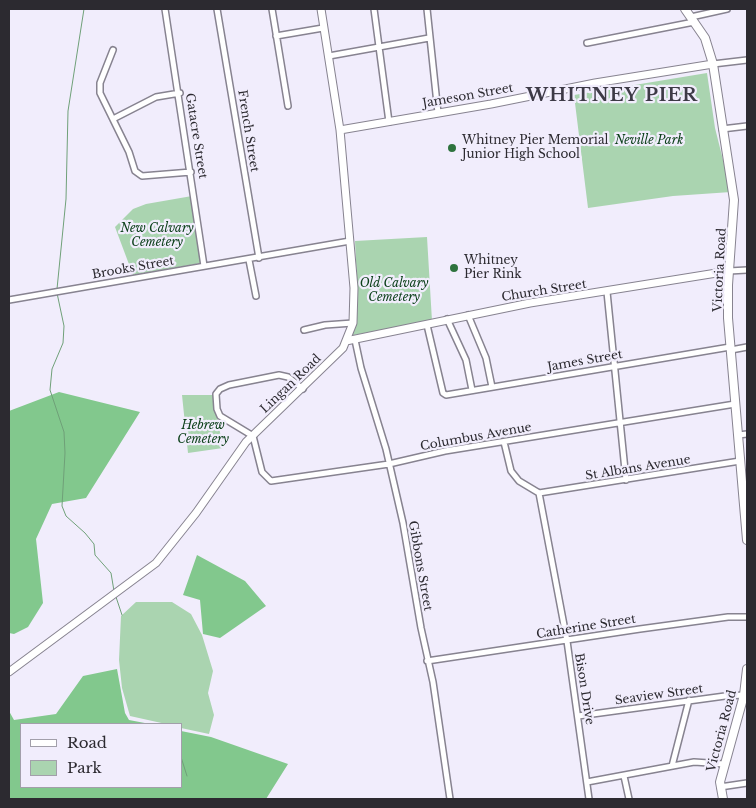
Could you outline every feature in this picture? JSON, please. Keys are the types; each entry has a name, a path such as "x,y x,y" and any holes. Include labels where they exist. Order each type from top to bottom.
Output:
{"main road":[{"name":"Victoria Road","path":"685,9 705,38 713,64 734,206 729,271 731,348 740,461 746,502 747,540"},
{"name":"Victoria Road","path":"723,799 720,787 724,764 744,695 747,669"}],"street":[{"name":"Gatacre Street","path":"165,9 180,93 204,266"},
{"name":"French Street","path":"218,9 259,258"},
{"path":"272,9 288,106"},
{"name":"Lingan Road","path":"9,672 156,563 192,519 237,454 253,436 340,353 346,341 353,322 354,288 340,130 321,9"},
{"path":"374,9 389,122"},
{"path":"427,9 438,113"},
{"path":"587,43 693,20 727,9"},
{"path":"276,36 323,28"},
{"path":"329,56 429,38"},
{"path":"114,50 100,88 136,174 145,176 191,172"},
{"name":"Jameson Street","path":"340,130 595,82 747,60"},
{"path":"113,119 156,97 180,93"},
{"path":"722,130 747,126"},
{"name":"Brooks Street","path":"9,300 249,260 350,241"},
{"path":"249,260 256,296"},
{"name":"Church Street","path":"346,341 468,315 729,271 747,270"},
{"path":"608,292 626,480"},
{"path":"468,315 486,358 492,387"},
{"path":"448,319 466,360 472,390"},
{"path":"304,330 353,322"},
{"name":"James Street","path":"427,325 444,394 747,347"},
{"name":"Gibbons Street","path":"355,340 361,368 390,464 436,699 450,799"},
{"path":"253,436 220,416 216,398 219,390 234,384 282,375 303,389"},
{"name":"Columbus Avenue","path":"253,436 262,472 271,481 390,464 445,451 735,404"},
{"path":"738,435 747,434"},
{"path":"504,442 513,475 539,493"},
{"name":"St Albans Avenue","path":"539,493 740,461"},
{"name":"Bison Drive","path":"539,493 567,641 589,799"},
{"name":"Catherine Street","path":"428,661 720,618 747,617"},
{"name":"Seaview Street","path":"578,716 689,700 744,695"},
{"path":"672,766 689,700"},
{"path":"587,782 698,762 724,764"},
{"path":"624,776 629,799"},
{"path":"720,787 747,783"}],"green space":[{"name":"Neville Park","path":"707,73 715,128 731,192 673,196 588,208 574,95"},
{"name":"New Calvary Cemetery","path":"192,196 201,263 133,275 115,227 133,209 146,204"},
{"name":"Old Calvary Cemetery","path":"427,237 432,321 348,336 355,322 358,301 355,241"},
{"path":"59,392 140,412 86,498 52,504 36,539 43,603 28,627 14,634 9,633 9,411"},
{"name":"Hebrew Cemetery","path":"182,395 213,395 223,448 188,453"},
{"path":"197,555 245,581 266,606 220,638 203,634 200,600 183,595"},
{"path":"136,602 172,602 191,614 202,635 213,671 208,693 214,715 209,734 182,728 182,723 162,723 130,716 122,688 119,660 121,616"},
{"path":"117,669 125,713 129,720 145,723 20,723 20,788 182,788 182,731 211,737 288,764 266,799 9,799 9,711 14,720 56,714 83,676"}],"waterway":[{"path":"57,289 66,199 68,111 84,9"},
{"path":"57,293 64,326 63,343 52,369 50,390 64,432 65,453 62,506 66,516 94,544 95,555 111,573 114,591"},
{"path":"116,597 122,615"},
{"path":"182,760 187,776"}],"place":[{"name":"Whitney Pier Memorial Junior High School","path":"452,148"},
{"name":"Whitney Pier Rink","path":"454,268"}],"district":[{"name":"WHITNEY PIER","path":"612,96"}]}
